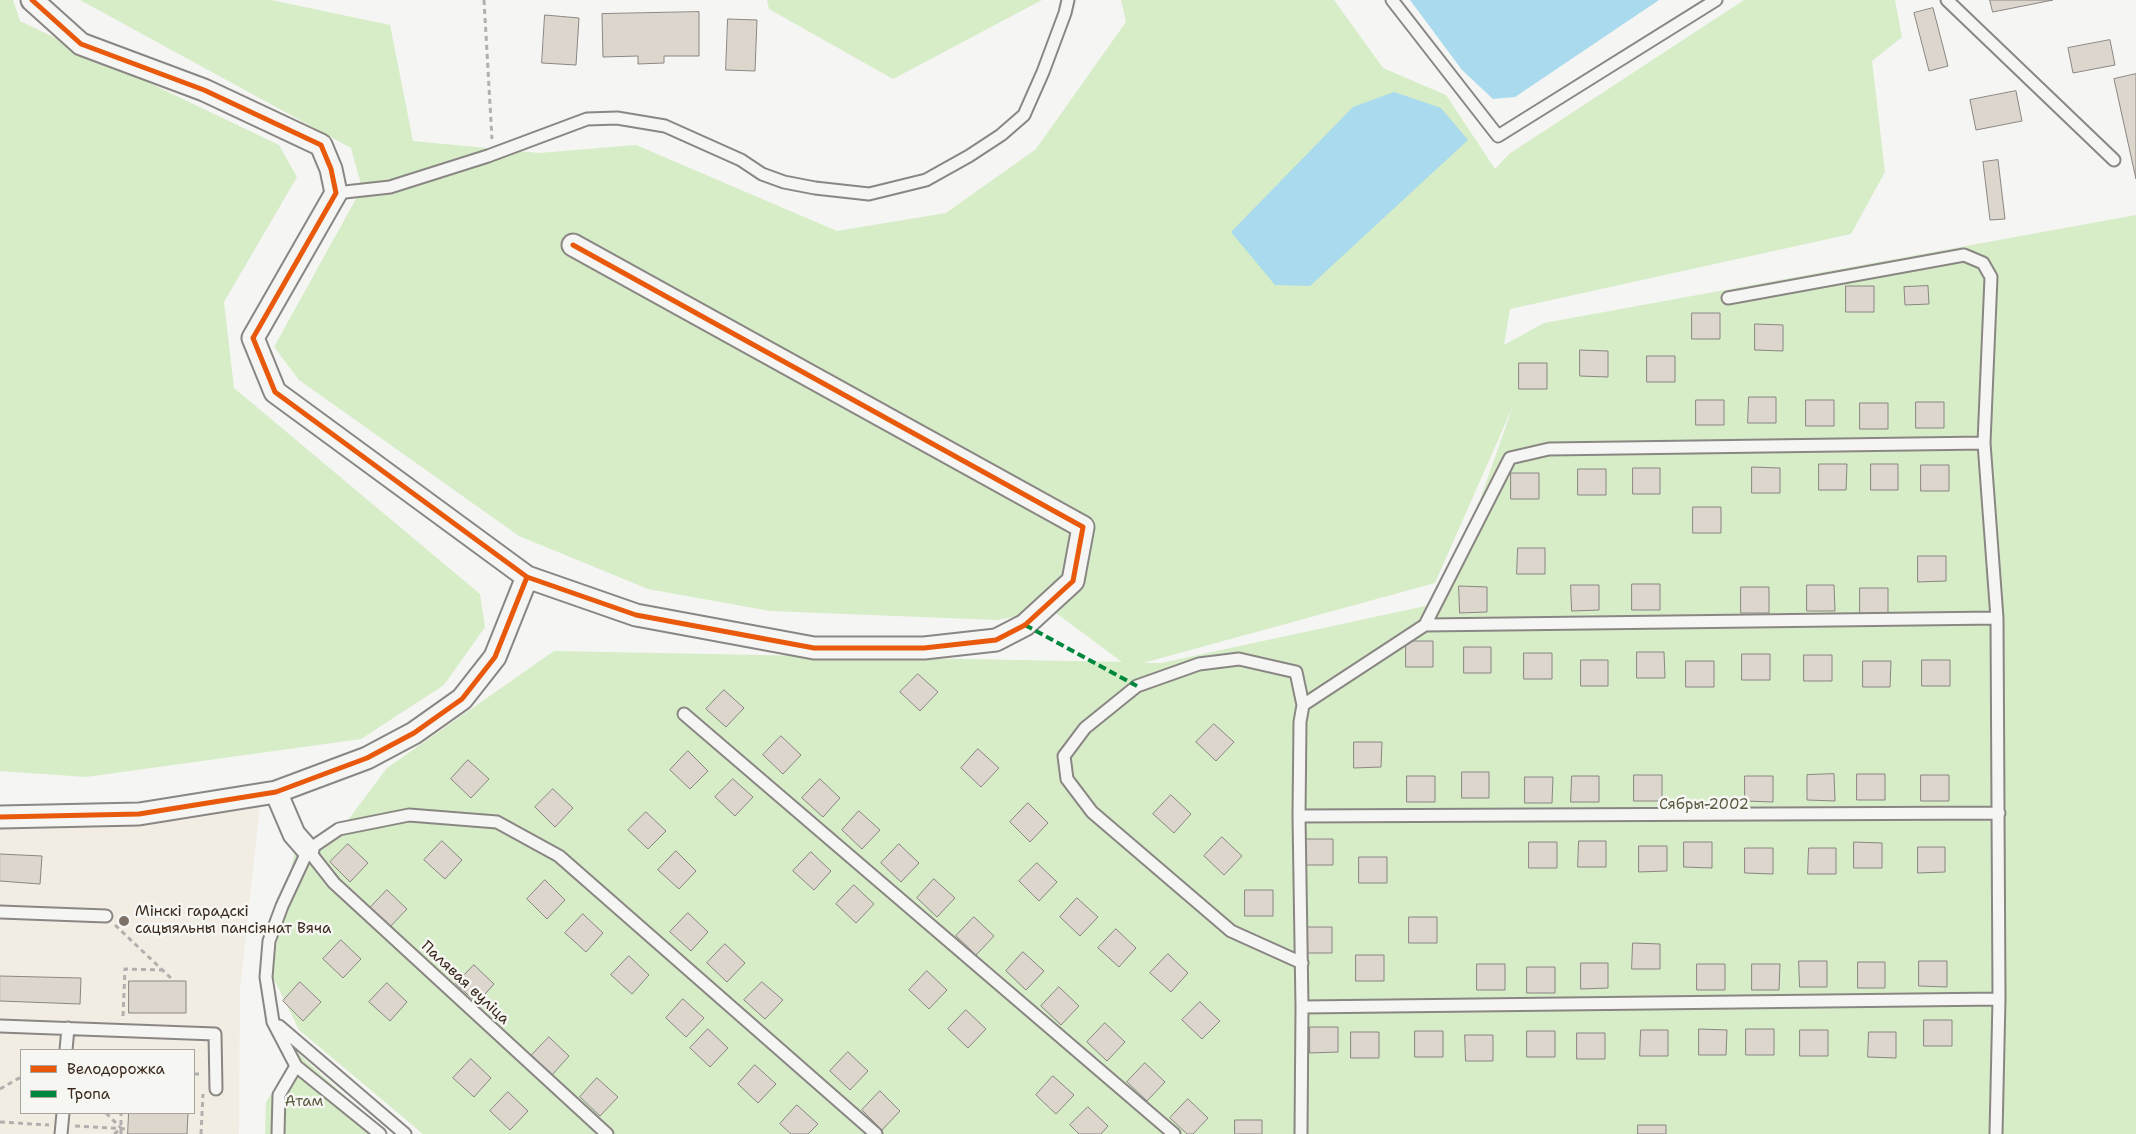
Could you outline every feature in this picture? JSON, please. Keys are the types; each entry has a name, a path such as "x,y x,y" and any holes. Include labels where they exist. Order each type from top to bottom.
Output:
{"street":[{"path":"32,0 81,44 204,90 321,145 331,169 336,193 253,338 275,392 527,577 636,615 814,648 924,648 996,640 1025,625 1073,581 1082,527 573,245"},
{"path":"0,817 139,814 276,792 367,758 414,733 462,700 495,657 527,577"},
{"path":"276,792 294,834 308,850"}],"lane":[{"path":"336,193 390,187 493,155 586,119 617,118 665,126 742,160 762,174 784,182 815,188 869,194 926,180 969,156 1001,135 1024,115 1043,72 1068,0"},
{"path":"1392,0 1498,136 1716,0"},
{"path":"1947,0 2114,160"},
{"path":"1728,298 1964,255 1983,263 1991,277 1984,443 1996,618 1999,813 1999,999 1996,1134"},
{"path":"1303,705 1426,625 1510,458 1549,449 1984,443"},
{"path":"1426,625 1996,618"},
{"path":"1300,1134 1302,963 1299,816 1300,722 1303,705 1296,672 1239,659 1199,664 1137,686 1085,728 1064,756 1067,780 1092,812 1231,931 1302,963"},
{"path":"684,714 1174,1134"},
{"path":"1299,816 1999,813"},
{"path":"380,1134 296,1066 274,1022 266,976 269,940 282,906 308,850 339,830 409,816 497,822 559,856 876,1134"},
{"name":"Палявая вуліца","path":"308,850 334,883 607,1134"},
{"path":"0,912 106,916"},
{"path":"1302,1007 1999,999"},
{"path":"274,1022 405,1134"},
{"path":"0,1026 216,1034 216,1089"},
{"path":"66,1049 68,1028"},
{"path":"278,1134 279,1095 296,1066"},
{"path":"62,1130 63,1114"}],"path":[{"path":"484,0 493,155"},
{"path":"106,916 174,981"},
{"path":"123,1030 125,969 162,970"},
{"path":"203,1074 203,1082"},
{"path":"0,1089 20,1078"},
{"path":"201,1134 203,1091"},
{"path":"107,1114 121,1128"},
{"path":"121,1114 121,1134"},
{"path":"0,1122 62,1130 128,1129"},
{"path":"114,1134 121,1128"}],"shaded area":[{"name":"Мінскі гарадскі сацыяльны пансіянат Вяча","path":"260,805 240,990 239,1134 0,1134 0,826 87,826 152,821"}],"green space":[{"path":"0,0 13,0 20,21 279,145 297,177 224,302 234,388 480,594 485,627 444,685 361,739 86,777 0,771"},
{"name":"Сябры-2002","path":"80,0 271,0 390,25 413,141 539,153 636,145 837,231 946,213 1036,149 1126,22 1121,0 1334,0 1383,68 1446,95 1495,169 1509,154 1744,0 1895,0 1902,37 1872,61 1885,172 1851,234 1510,309 1504,345 1544,323 2136,215 2136,1134 423,1134 299,1030 272,975 295,850 348,820 387,768 554,651 1122,662 1052,610 997,620 770,611 648,589 519,536 299,380 274,347 362,188 351,148","holes":["1513,406 1444,602 1161,663 1143,663 1435,583"]},
{"path":"767,0 1042,0 893,79 769,9"},
{"name":"Атам","path":"298,1053 386,1134 265,1134 266,1102"}],"water":[{"path":"1410,0 1659,0 1515,97 1493,99 1462,70"},
{"path":"1394,92 1441,108 1468,140 1310,286 1275,285 1231,232 1353,107"}],"building":[{"path":"1990,0 2053,0 1993,12"},
{"path":"1933,8 1948,66 1929,71 1914,13"},
{"path":"699,12 699,56 664,56 664,63 638,64 638,56 603,57 602,14"},
{"path":"545,15 579,18 576,65 542,63"},
{"path":"728,19 757,20 755,71 726,70"},
{"path":"2110,40 2115,65 2073,73 2068,48"},
{"path":"2136,74 2136,179 2114,79"},
{"path":"2016,91 2022,121 1976,130 1970,100"},
{"path":"1998,160 2005,219 1990,220 1983,162"},
{"path":"1846,286 1874,286 1874,312 1846,312"},
{"path":"1928,286 1929,304 1905,305 1904,287"},
{"path":"1692,313 1720,313 1720,339 1692,339"},
{"path":"1755,324 1783,325 1783,351 1755,350"},
{"path":"1580,350 1608,351 1608,377 1580,376"},
{"path":"1647,356 1675,356 1675,382 1647,382"},
{"path":"1519,363 1547,363 1547,389 1519,389"},
{"path":"1749,397 1776,397 1776,423 1748,423"},
{"path":"1696,400 1724,400 1724,425 1696,425"},
{"path":"1806,400 1834,400 1834,426 1806,426"},
{"path":"1916,402 1944,402 1944,428 1916,428"},
{"path":"1860,403 1888,403 1888,429 1860,429"},
{"path":"1819,464 1847,464 1846,490 1819,490"},
{"path":"1871,464 1898,464 1898,490 1871,490"},
{"path":"1921,465 1949,465 1949,491 1921,491"},
{"path":"1752,467 1780,468 1780,493 1752,493"},
{"path":"1633,468 1660,468 1660,494 1633,494"},
{"path":"1578,469 1606,469 1606,495 1578,495"},
{"path":"1511,473 1539,473 1539,499 1511,499"},
{"path":"1693,507 1721,507 1721,533 1693,533"},
{"path":"1518,548 1545,548 1545,574 1517,574"},
{"path":"1918,556 1946,556 1946,581 1918,582"},
{"path":"1632,584 1660,584 1660,610 1632,610"},
{"path":"1571,585 1599,585 1599,610 1572,611"},
{"path":"1807,585 1834,585 1835,611 1807,611"},
{"path":"1459,586 1487,587 1487,612 1460,613"},
{"path":"1741,587 1769,587 1769,613 1741,613"},
{"path":"1860,588 1888,588 1888,614 1860,614"},
{"path":"1406,641 1433,641 1433,667 1406,667"},
{"path":"1464,647 1491,647 1491,673 1464,673"},
{"path":"1637,652 1664,652 1665,678 1637,678"},
{"path":"1524,653 1552,653 1552,679 1524,679"},
{"path":"1742,654 1770,654 1770,680 1742,680"},
{"path":"1804,655 1832,655 1832,681 1804,681"},
{"path":"1581,660 1608,660 1608,686 1581,686"},
{"path":"1922,660 1950,660 1950,686 1922,686"},
{"path":"1686,661 1714,661 1714,687 1686,687"},
{"path":"1863,661 1891,661 1890,687 1863,687"},
{"path":"918,674 938,692 920,711 900,692"},
{"path":"724,690 744,708 726,727 706,709"},
{"path":"1214,724 1234,742 1216,761 1196,742"},
{"path":"781,736 801,755 783,774 763,755"},
{"path":"1354,742 1382,742 1381,767 1354,768"},
{"path":"978,749 999,768 981,787 961,768"},
{"path":"688,751 708,771 690,789 670,770"},
{"path":"468,760 489,779 471,798 451,779"},
{"path":"1462,772 1489,772 1489,798 1462,798"},
{"path":"1834,774 1835,801 1807,800 1807,775"},
{"path":"1857,774 1885,774 1885,800 1857,800"},
{"path":"1634,775 1662,775 1662,801 1634,801"},
{"path":"1921,775 1949,775 1949,801 1921,801"},
{"path":"1407,776 1435,776 1435,802 1407,802"},
{"path":"1572,776 1599,776 1599,802 1571,802"},
{"path":"1745,776 1773,776 1773,802 1745,801"},
{"path":"1525,777 1553,777 1552,803 1525,803"},
{"path":"733,779 753,797 735,816 715,797"},
{"path":"820,779 840,798 823,817 802,798"},
{"path":"553,789 573,808 555,827 535,807"},
{"path":"1171,795 1191,814 1174,833 1153,814"},
{"path":"1028,803 1048,823 1030,842 1010,822"},
{"path":"859,811 880,830 862,849 842,830"},
{"path":"646,812 666,831 648,849 628,830"},
{"path":"1222,837 1242,856 1224,875 1204,856"},
{"path":"1305,839 1333,839 1333,865 1305,865"},
{"path":"442,841 462,860 445,879 424,860"},
{"path":"1579,841 1606,841 1606,867 1578,867"},
{"path":"1529,842 1557,842 1557,868 1529,868"},
{"path":"1684,842 1712,842 1712,868 1684,867"},
{"path":"1854,842 1882,843 1882,868 1854,868"},
{"path":"348,844 368,863 350,882 330,862"},
{"path":"899,844 919,863 901,882 881,863"},
{"path":"1639,846 1667,846 1667,871 1639,872"},
{"path":"1918,847 1945,847 1945,872 1918,873"},
{"path":"1745,848 1773,848 1773,874 1745,873"},
{"path":"1809,848 1836,848 1836,874 1808,874"},
{"path":"676,851 696,871 679,889 658,870"},
{"path":"811,852 831,871 814,890 793,871"},
{"path":"0,854 42,856 40,884 0,881"},
{"path":"1359,857 1387,857 1387,883 1359,883"},
{"path":"1037,863 1057,882 1039,901 1019,881"},
{"path":"934,879 955,898 937,917 917,898"},
{"path":"545,880 565,900 547,919 527,899"},
{"path":"854,885 874,904 856,923 836,904"},
{"path":"387,890 407,909 389,928 369,909"},
{"path":"1245,890 1273,890 1273,916 1245,916"},
{"path":"1077,898 1098,917 1080,936 1060,917"},
{"path":"688,913 708,932 691,951 670,932"},
{"path":"583,914 603,933 586,952 565,933"},
{"path":"974,917 994,936 976,955 956,936"},
{"path":"1409,917 1437,917 1437,943 1409,943"},
{"path":"1304,927 1332,927 1332,953 1304,953"},
{"path":"1116,929 1136,948 1119,967 1098,948"},
{"path":"341,940 361,959 343,978 323,959"},
{"path":"1633,943 1660,944 1660,969 1632,969"},
{"path":"725,944 745,963 727,982 707,963"},
{"path":"1023,952 1044,971 1026,990 1006,971"},
{"path":"1168,954 1188,973 1171,992 1150,973"},
{"path":"1356,955 1384,955 1384,981 1356,981"},
{"path":"629,956 649,975 632,994 611,975"},
{"path":"1799,961 1827,961 1827,987 1800,987"},
{"path":"1919,961 1947,961 1947,987 1919,986"},
{"path":"1858,962 1885,962 1885,988 1858,988"},
{"path":"1581,963 1608,963 1608,988 1581,989"},
{"path":"1477,964 1505,964 1505,990 1477,990"},
{"path":"1697,964 1725,964 1725,990 1697,990"},
{"path":"1752,964 1780,964 1779,990 1752,990"},
{"path":"474,965 494,984 477,1003 456,984"},
{"path":"1527,967 1555,967 1555,993 1527,993"},
{"path":"927,971 947,990 929,1009 909,990"},
{"path":"0,976 81,978 80,1004 0,1001"},
{"path":"129,981 186,981 186,1013 129,1013"},
{"path":"300,982 321,1002 303,1021 283,1001"},
{"path":"762,982 783,1000 765,1019 744,1000"},
{"path":"387,983 407,1002 390,1021 369,1002"},
{"path":"1059,987 1079,1006 1061,1025 1041,1006"},
{"path":"683,999 704,1018 686,1037 666,1018"},
{"path":"1200,1002 1220,1021 1202,1039 1182,1020"},
{"path":"966,1010 986,1029 968,1048 948,1029"},
{"path":"1924,1020 1952,1020 1952,1046 1924,1046"},
{"path":"1105,1023 1125,1042 1107,1061 1087,1042"},
{"path":"1310,1027 1338,1027 1338,1052 1310,1053"},
{"path":"708,1029 728,1048 710,1067 690,1048"},
{"path":"1699,1029 1727,1030 1726,1055 1699,1055"},
{"path":"1746,1029 1774,1029 1774,1055 1746,1055"},
{"path":"1641,1030 1668,1030 1668,1056 1640,1056"},
{"path":"1800,1030 1828,1030 1828,1056 1800,1056"},
{"path":"1415,1031 1443,1031 1443,1057 1415,1057"},
{"path":"1527,1031 1555,1031 1555,1057 1527,1057"},
{"path":"1351,1032 1379,1032 1379,1058 1351,1058"},
{"path":"1869,1032 1896,1032 1896,1058 1868,1057"},
{"path":"1577,1033 1605,1033 1605,1059 1577,1059"},
{"path":"1465,1035 1493,1035 1493,1061 1466,1061"},
{"path":"549,1037 569,1056 552,1075 531,1056"},
{"path":"848,1052 868,1071 850,1090 830,1071"},
{"path":"471,1059 491,1078 474,1097 453,1078"},
{"path":"1145,1063 1165,1082 1147,1101 1127,1082"},
{"path":"755,1065 776,1084 758,1103 738,1084"},
{"path":"1053,1076 1074,1095 1056,1114 1036,1095"},
{"path":"597,1078 618,1097 600,1116 580,1097"},
{"path":"880,1091 900,1111 882,1130 862,1110"},
{"path":"508,1092 528,1111 510,1130 490,1111"},
{"path":"1188,1099 1208,1118 1193,1134 1187,1134 1170,1118"},
{"path":"797,1105 818,1124 808,1134 791,1134 780,1124"},
{"path":"1088,1107 1108,1126 1101,1134 1079,1134 1070,1125"},
{"path":"129,1114 188,1114 187,1134 128,1134"},
{"path":"1235,1120 1262,1120 1262,1134 1235,1134"},
{"path":"1638,1125 1666,1125 1666,1134 1638,1134"}],"marked path":[{"path":"1025,625 1137,686"}],"cycle path":[{"path":"32,0 81,44 204,90 321,145 331,169 336,193 253,338 275,392 527,577 636,615 814,648 924,648 996,640 1025,625 1073,581 1083,527 573,245"},
{"path":"0,817 139,814 276,792 367,758 414,733 462,699 495,657 527,577"}],"place":[{"name":"Мінскі гарадскі сацыяльны пансіянат Вяча","path":"124,921"}]}
